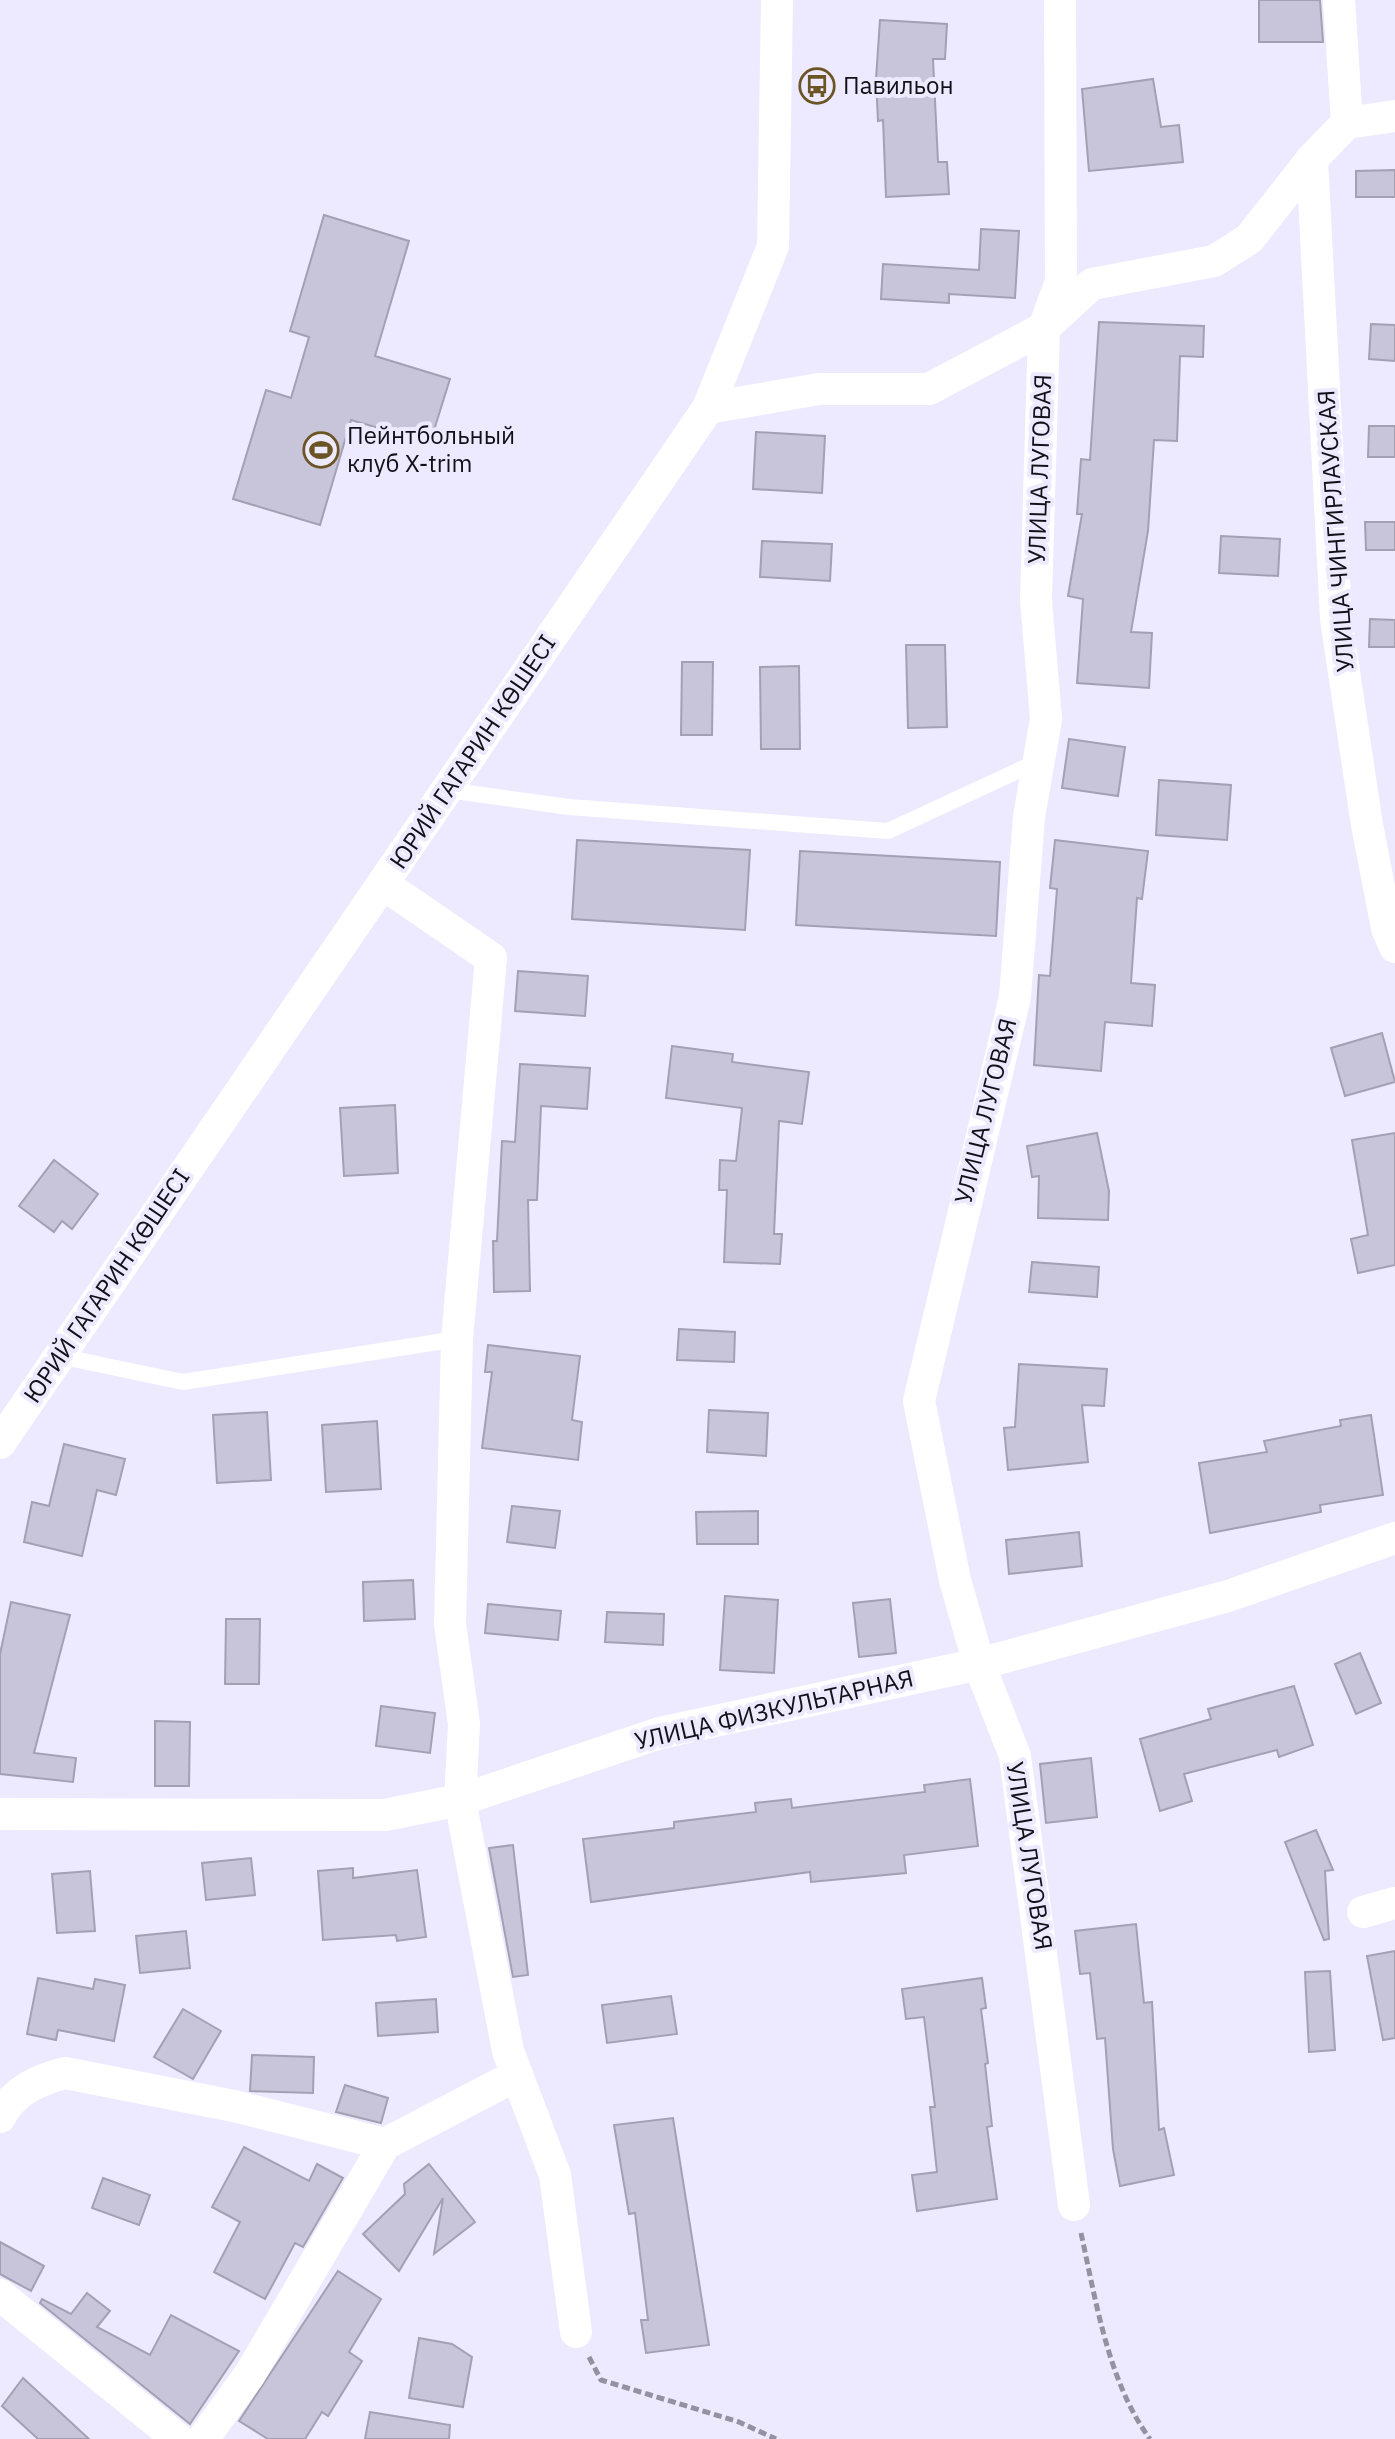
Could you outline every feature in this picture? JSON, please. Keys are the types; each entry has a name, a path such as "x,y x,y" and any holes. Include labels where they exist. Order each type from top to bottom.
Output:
{"street":[{"name":"ЮРИЙ ГАГАРИН КӨШЕСІ","path":"0,1443 708,408 773,246 777,0"},
{"name":"УЛИЦА ЛУГОВАЯ","path":"1060,0 1061,281 1044,328 1036,600 1046,719 1029,817 1015,997 919,1401 955,1580 979,1664 1015,1756 1074,2205"},
{"path":"1339,0 1347,123"},
{"path":"708,408 819,389 929,389 1044,328 1092,284 1214,261 1238,247 1249,239 1312,159 1347,123 1395,116"},
{"name":"УЛИЦА ЧИНГИРЛАУСКАЯ","path":"1312,159 1336,619 1381,821 1387,928 1395,947"},
{"path":"383,884 491,958 457,1339 450,1624 464,1724 460,1800 508,2051 555,2175 576,2332"},
{"name":"УЛИЦА ФИЗКУЛЬТАРНАЯ","path":"0,1814 385,1815 460,1800 660,1733 979,1664 1228,1596 1395,1538"},
{"path":"1363,1912 1395,1903"},
{"path":"0,2117 7,2103 38,2080 65,2073 234,2106 385,2144"},
{"path":"203,2439 250,2374 385,2144 517,2075"},
{"path":"0,2295 178,2439"}],"lane":[{"path":"447,790 569,807 888,831 1039,761"},
{"path":"59,1356 183,1382 457,1339"}],"path":[{"path":"1074,2205 1113,2361 1134,2417 1150,2439"},
{"path":"576,2332 601,2380 739,2422 776,2439"}],"building":[{"path":"1259,0 1320,0 1323,42 1259,42"},
{"path":"880,20 947,24 945,59 933,59 938,162 947,162 949,194 886,197 883,120 878,121 876,79"},
{"path":"1153,79 1161,127 1179,125 1183,162 1089,171 1082,89"},
{"path":"1395,170 1395,197 1356,197 1356,171"},
{"path":"324,215 409,241 375,356 450,379 430,443 351,420 320,525 233,499 266,390 291,398 309,337 290,331"},
{"path":"981,229 1019,231 1015,298 949,294 949,303 881,299 883,264 979,270"},
{"path":"1099,322 1204,326 1203,357 1180,356 1177,441 1154,440 1148,531 1131,632 1152,633 1149,688 1077,683 1083,599 1068,596 1082,514 1077,514 1081,459 1090,460"},
{"path":"1371,324 1395,325 1395,361 1369,359"},
{"path":"1369,426 1395,426 1395,457 1368,457"},
{"path":"756,432 825,436 822,493 753,489"},
{"path":"1365,522 1395,522 1395,550 1366,550"},
{"path":"1221,536 1280,539 1278,576 1219,573"},
{"path":"762,541 832,544 830,581 760,577"},
{"path":"1370,619 1395,620 1395,647 1369,647"},
{"path":"906,645 945,645 947,727 908,728"},
{"path":"682,662 713,662 712,735 681,735"},
{"path":"799,666 800,749 761,749 760,667"},
{"path":"1069,739 1125,747 1118,796 1062,788"},
{"path":"1159,780 1231,785 1227,840 1156,835"},
{"path":"577,840 750,850 745,930 572,919"},
{"path":"1055,840 1148,851 1142,899 1137,898 1131,983 1155,985 1152,1026 1105,1022 1101,1071 1034,1065 1039,975 1050,976 1057,889 1050,888"},
{"path":"800,851 1000,862 996,936 796,925"},
{"path":"518,971 588,976 585,1016 515,1011"},
{"path":"1382,1033 1395,1082 1345,1096 1331,1048"},
{"path":"672,1046 733,1054 732,1062 809,1072 802,1124 779,1121 774,1234 782,1234 780,1264 724,1262 727,1190 719,1190 720,1160 736,1161 742,1108 666,1098"},
{"path":"520,1064 590,1068 587,1109 541,1106 537,1200 528,1200 530,1291 494,1292 493,1241 497,1241 502,1141 515,1142"},
{"path":"395,1105 398,1173 344,1176 340,1108"},
{"path":"1097,1133 1109,1191 1108,1220 1038,1218 1039,1176 1032,1177 1027,1146"},
{"path":"1395,1133 1395,1265 1358,1273 1351,1239 1368,1235 1352,1140"},
{"path":"54,1160 98,1194 72,1229 62,1221 54,1232 19,1206"},
{"path":"1032,1262 1099,1267 1097,1297 1029,1292"},
{"path":"679,1329 735,1332 734,1362 677,1360"},
{"path":"488,1345 580,1356 572,1420 582,1422 578,1460 482,1448 492,1372 485,1372"},
{"path":"1019,1364 1107,1369 1104,1406 1082,1405 1088,1462 1008,1470 1004,1428 1015,1427"},
{"path":"709,1410 768,1413 766,1456 707,1452"},
{"path":"267,1412 271,1480 217,1483 213,1415"},
{"path":"1371,1415 1383,1495 1320,1505 1321,1512 1210,1533 1199,1463 1267,1452 1264,1441 1341,1426 1340,1420"},
{"path":"377,1421 381,1489 326,1492 322,1425"},
{"path":"64,1444 125,1459 116,1495 97,1490 82,1556 24,1542 32,1502 49,1506"},
{"path":"512,1506 560,1511 555,1548 507,1542"},
{"path":"758,1511 758,1544 697,1544 696,1512"},
{"path":"1079,1532 1082,1566 1009,1574 1006,1540"},
{"path":"413,1580 415,1619 364,1621 363,1582"},
{"path":"725,1596 778,1600 774,1673 720,1670"},
{"path":"890,1599 896,1653 859,1657 853,1603"},
{"path":"11,1602 70,1615 34,1753 76,1758 73,1782 0,1774 0,1654"},
{"path":"488,1604 561,1611 558,1640 485,1633"},
{"path":"607,1612 664,1614 663,1645 605,1642"},
{"path":"226,1619 260,1619 259,1684 225,1684"},
{"path":"1360,1653 1381,1703 1356,1714 1335,1664"},
{"path":"1294,1686 1313,1745 1279,1757 1277,1750 1184,1774 1192,1801 1160,1811 1140,1739 1211,1719 1208,1709"},
{"path":"381,1706 435,1713 430,1753 376,1746"},
{"path":"155,1721 190,1722 189,1786 155,1786"},
{"path":"1091,1758 1097,1817 1046,1823 1040,1764"},
{"path":"970,1779 978,1846 904,1855 906,1873 811,1882 810,1872 591,1902 583,1839 674,1828 674,1822 756,1812 755,1803 791,1799 792,1808 925,1792 924,1785"},
{"path":"1316,1830 1333,1870 1325,1871 1329,1939 1324,1940 1285,1842"},
{"path":"513,1845 528,1975 513,1977 489,1848"},
{"path":"251,1858 255,1895 206,1900 202,1863"},
{"path":"353,1868 353,1878 417,1870 426,1937 397,1941 396,1935 323,1940 318,1871"},
{"path":"90,1871 95,1931 57,1933 52,1874"},
{"path":"1136,1924 1144,2003 1152,2002 1159,2130 1164,2128 1174,2175 1120,2186 1113,2149 1105,2038 1097,2039 1090,1973 1080,1974 1075,1931"},
{"path":"186,1931 190,1968 140,1973 136,1936"},
{"path":"1395,1951 1395,2038 1383,2040 1367,1956"},
{"path":"1330,1971 1335,2050 1309,2052 1305,1972"},
{"path":"38,1978 93,1989 95,1979 125,1985 114,2041 58,2030 56,2040 27,2034"},
{"path":"982,1978 986,2008 981,2009 992,2126 987,2127 997,2199 917,2211 912,2175 937,2172 930,2107 935,2107 924,2017 906,2019 902,1989"},
{"path":"671,1996 677,2034 607,2043 602,2005"},
{"path":"436,1999 438,2032 378,2036 376,2003"},
{"path":"183,2009 221,2031 193,2079 154,2057"},
{"path":"252,2055 314,2057 313,2093 250,2091"},
{"path":"345,2085 388,2098 381,2123 336,2112"},
{"path":"673,2118 709,2345 646,2353 641,2320 648,2320 635,2213 629,2214 614,2125"},
{"path":"244,2147 309,2181 317,2164 343,2178 303,2247 295,2243 265,2299 214,2272 240,2222 212,2207"},
{"path":"429,2164 475,2222 434,2254 443,2198 399,2271 363,2234 405,2194 404,2184"},
{"path":"103,2178 150,2195 139,2225 92,2208"},
{"path":"0,2242 44,2266 31,2291 0,2274"},
{"path":"338,2271 381,2299 349,2352 362,2361 328,2416 322,2412 305,2439 268,2439 239,2421"},
{"path":"87,2293 110,2311 97,2327 150,2355 171,2315 239,2351 190,2424 40,2303 42,2299 71,2314"},
{"path":"419,2338 452,2344 472,2357 463,2407 409,2398"},
{"path":"23,2378 89,2439 38,2439 2,2406"},
{"path":"370,2412 450,2425 449,2439 365,2439"}],"place":[{"name":"Павильон","path":"817,86"},
{"name":"Пейнтбольный клуб X-trim","path":"321,450"}]}
